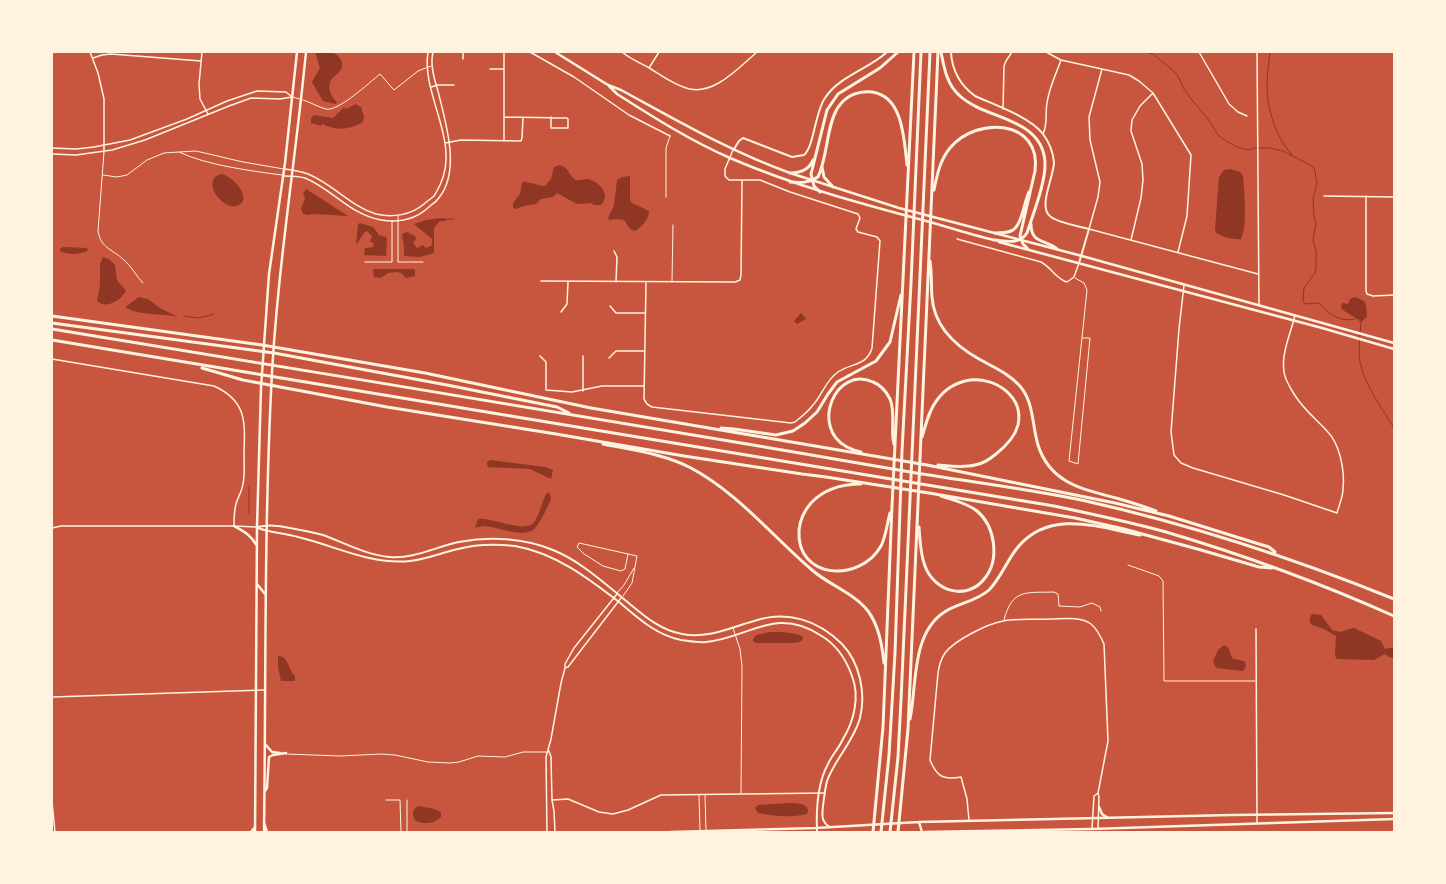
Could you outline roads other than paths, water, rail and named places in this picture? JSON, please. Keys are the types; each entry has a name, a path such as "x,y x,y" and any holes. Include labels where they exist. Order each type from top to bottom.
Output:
{"highway":[{"path":"820,192 814,186 811,174 827,110 834,98 846,88 885,64 898,52"},
{"path":"873,832 883,726 886,674 892,500 914,52"},
{"path":"881,832 890,747 902,451 921,52"},
{"path":"890,832 898,757 930,52"},
{"path":"898,832 908,729 938,52"},
{"path":"941,52 948,80 959,96 979,108 1022,127 1033,135 1040,144 1044,157 1042,182 1032,221 1027,233 1017,242 994,240"},
{"path":"790,182 806,182 818,176 834,114 845,100 852,95 862,92 878,94 886,99 894,107 899,116 904,133 908,176"},
{"path":"932,200 940,165 949,148 966,134 987,127 1002,127 1020,134 1027,140 1034,151 1036,160 1020,236 1022,244 1028,249"},
{"path":"790,174 801,172 808,168 816,151"},
{"path":"822,165 824,177 833,187"},
{"path":"995,233 1009,232 1015,228 1020,221 1031,187"},
{"path":"1032,221 1032,232 1035,238 1039,241 1051,244 1057,249"},
{"path":"929,253 932,270 932,302 940,324 947,335 958,346 1009,376 1020,386 1026,394 1030,404 1040,450 1046,462 1054,472 1074,486 1269,547 1278,554"},
{"path":"706,428 734,429 776,435 793,431 806,423 817,412 837,382 876,361 890,342 903,284"},
{"path":"52,316 262,345 425,373 591,408 927,465 1085,496 1169,516"},
{"path":"52,323 263,352 447,384 557,407 573,415"},
{"path":"52,329 867,465 1033,491 1166,521 1278,554 1394,599"},
{"path":"52,340 1054,506 1165,532 1276,568 1346,595 1394,616"},
{"path":"190,364 243,380 387,407 684,456 929,492 1075,518 1124,529 1259,568 1276,568"},
{"path":"874,456 846,447 835,437 830,427 828,415 831,400 840,389 850,382 866,380 875,383 885,391 892,406 892,437 895,448"},
{"path":"920,440 930,413 937,400 949,388 960,383 976,380 996,384 1009,393 1017,409 1018,424 1013,436 1005,447 991,458 980,464 969,466 927,465"},
{"path":"556,434 663,458 691,468 711,480 752,513 813,571 862,605 874,622 882,645 886,674"},
{"path":"869,484 848,484 831,488 809,505 800,520 799,535 802,549 810,561 818,567 834,572 847,571 862,565 873,556 881,546 884,540 892,506"},
{"path":"918,513 921,552 926,570 935,582 948,590 964,591 975,586 985,578 992,564 994,549 987,523 977,511 966,505 929,492"},
{"path":"908,729 913,705 919,654 926,631 934,620 946,611 980,596 987,591 993,585 1014,552 1028,537 1049,526 1070,523 1160,539"}],"main road":[{"path":"255,832 257,527 261,388 269,274 284,176 297,52"},
{"path":"265,832 264,744 266,524 271,391 282,260 294,170 306,52"},
{"path":"554,52 608,85 621,90 734,150 790,174 900,208 1057,249 1394,343"},
{"path":"608,85 616,94 686,135 730,158 790,182 820,192 994,240 1365,340 1394,350"},
{"path":"234,526 253,538 257,546"},
{"path":"257,584 266,595"},
{"path":"264,744 272,752 286,754"},
{"path":"264,793 267,788 268,758 272,755 286,754"},
{"path":"1098,807 1102,814 1108,818"},
{"path":"671,832 831,828 919,822 1257,814 1394,813"},
{"path":"919,822 923,832 1098,829 1394,819"},
{"path":"251,832 255,827"}],"street":[{"path":"90,52 102,87 104,99 104,152"},
{"path":"202,52 199,84 200,99 208,114"},
{"path":"284,169 294,170 313,176 364,209 383,215 398,216 417,210 435,195 445,172 445,143 427,67 428,52"},
{"path":"284,176 304,178 340,201 376,219 392,221 404,220 420,214 438,199 448,181 450,173 450,142 436,86 433,66 434,52"},
{"path":"463,52 463,59"},
{"path":"504,52 504,141"},
{"path":"530,52 574,77 629,115 670,136"},
{"path":"622,52 668,80 687,89 712,87 731,74 756,52"},
{"path":"649,68 659,52"},
{"path":"646,282 644,386 645,401 652,407 791,423 795,422 813,405 828,382 836,374 865,360 870,354 872,348 880,242 877,237 858,232 856,229 860,218 858,214 790,192 760,180 729,180 725,176 725,169 739,141 743,138 792,157 804,155 808,149 816,118 825,97 840,83 876,61 887,52"},
{"path":"951,52 952,64 955,73 964,87 975,96 1031,122 1043,134 1051,150 1054,163 1045,202 1047,214 1050,217 1088,229 1258,274"},
{"path":"1002,109 1004,66 1012,52"},
{"path":"1046,52 1061,60 1129,75 1144,84 1153,93 1191,155 1187,216 1178,252"},
{"path":"1199,52 1229,104 1238,112 1247,116"},
{"path":"1257,52 1259,305"},
{"path":"93,58 112,54 201,61"},
{"path":"1043,134 1046,126 1049,93 1061,60"},
{"path":"490,68 504,69"},
{"path":"957,239 1041,262 1046,264 1063,281 1067,282 1074,277 1082,256 1088,229 1098,197 1100,182 1090,140 1089,117 1102,70"},
{"path":"431,87 454,85"},
{"path":"52,148 76,149 104,146 135,138 227,101 256,92 286,92 292,97"},
{"path":"1131,240 1141,198 1143,180 1142,164 1131,131 1132,120 1140,106 1153,93"},
{"path":"52,154 76,155 104,152 145,140 251,98 280,99 292,97"},
{"path":"504,117 551,117 568,118 568,128 551,128 551,117"},
{"path":"445,143 461,140 519,141 522,140 523,117"},
{"path":"542,281 734,282 740,280 742,181"},
{"path":"1324,196 1394,197"},
{"path":"1366,196 1366,287 1368,294 1373,296 1394,296"},
{"path":"614,251 617,257 616,282"},
{"path":"561,312 568,304 568,281"},
{"path":"1184,284 1171,432 1174,455 1182,464 1192,468 1284,495 1337,513 1343,490 1342,465 1339,453 1329,432 1296,397 1284,373 1285,356 1295,315"},
{"path":"610,306 616,313 645,313"},
{"path":"609,358 616,352 644,351"},
{"path":"540,356 546,362 546,390 572,392 602,386 644,386"},
{"path":"583,391 584,356"},
{"path":"52,359 214,386 228,393 239,407 244,421 245,474 243,486 236,505 234,526"},
{"path":"52,528 61,526 257,527 266,524 310,532 377,555 395,557 413,556 458,542 471,540 501,539 527,542 552,550 576,562 651,620 680,634 707,635 772,616 785,616 816,624 828,632 844,647 853,661 859,675 862,689 860,717 856,729 827,782 822,816 823,822 831,828"},
{"path":"257,527 266,531 296,536 367,558 391,562 417,560 459,548 508,545 518,547 543,554 567,564 654,630 669,637 688,641 706,642 766,624 794,624 811,630 829,640 845,659 854,681 855,694 854,713 848,730 828,764 818,794 817,832"},
{"path":"547,832 546,757 549,752 565,664 574,648 617,593"},
{"path":"565,668 622,597"},
{"path":"969,822 967,799 961,777 941,777 934,770 930,760 938,673 944,654 952,645 978,630 1003,620 1078,619 1090,624 1099,634 1104,644 1108,742 1098,793 1098,829"},
{"path":"1256,629 1257,823"},
{"path":"52,697 265,690"},
{"path":"549,752 551,757 552,800 555,832"},
{"path":"1092,829 1094,796 1098,793"},
{"path":"552,800 568,799 599,812 614,814 628,810 661,795 825,794"},
{"path":"52,802 55,832"}],"lane":[{"path":"292,97 326,109 332,109 380,74 394,90 418,71 433,66"},
{"path":"666,197 666,148 670,136"},
{"path":"102,175 117,177 127,175 147,160 164,153 196,151 243,162 284,169"},
{"path":"104,152 98,231 99,236 104,245 126,261 143,283"},
{"path":"179,152 203,160 242,169 284,176"},
{"path":"398,216 398,262 423,262"},
{"path":"366,262 392,262 392,221"},
{"path":"672,282 673,225"},
{"path":"1074,277 1084,283 1087,287 1083,338 1075,411 1073,412 1069,461 1078,464 1090,338 1083,338"},
{"path":"622,597 632,583 637,556 579,543 577,547 584,554 603,566 621,571 625,569 628,554"},
{"path":"617,593 624,586 635,565"},
{"path":"1128,565 1159,576 1163,581 1164,681 1256,681"},
{"path":"1003,620 1006,611 1012,602 1018,595 1026,593 1054,592 1058,594 1059,606 1080,607 1092,603 1100,607 1101,611"},
{"path":"733,628 740,649 742,666 741,794"},
{"path":"286,754 340,756 395,754 428,762 450,763 459,762 478,756 505,757 522,752 549,752"},
{"path":"699,795 700,832"},
{"path":"705,795 706,832"},
{"path":"386,800 400,800 401,832"},
{"path":"407,800 407,832"}],"waterway":[{"path":"1146,52 1153,54 1177,74 1184,89 1192,100 1208,119 1218,135 1226,141 1237,147 1249,150 1255,148 1270,148 1283,151 1314,167 1317,183 1313,199 1314,217 1316,223 1313,240 1316,251 1316,268 1315,273 1304,288 1303,301 1305,304 1318,303 1329,313 1340,319 1351,320 1357,318"},
{"path":"1270,52 1267,95 1277,131 1281,140 1292,155"},
{"path":"448,219 454,219"},
{"path":"184,316 199,318 214,314"},
{"path":"1359,320 1361,322 1359,357 1362,371 1374,396 1394,428"},
{"path":"249,487 249,513"}]}
